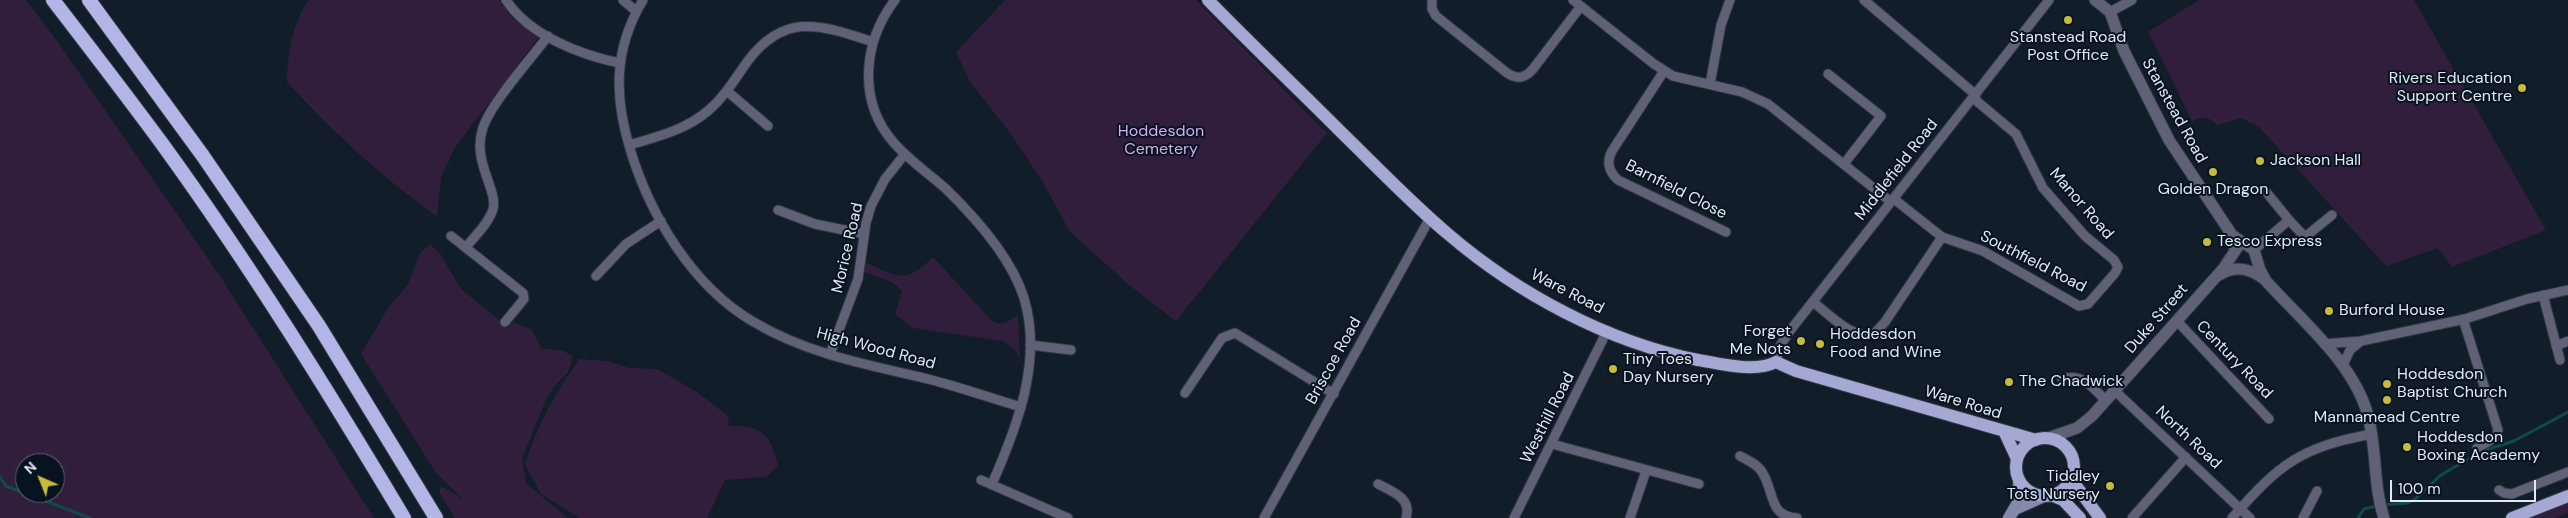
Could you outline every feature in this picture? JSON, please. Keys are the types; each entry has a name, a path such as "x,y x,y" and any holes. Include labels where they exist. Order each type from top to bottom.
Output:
{"highway":[{"path":"53,0 203,202 332,397 404,518"},
{"path":"89,0 198,148 320,326 436,518"}],"main road":[{"name":"Ware Road","path":"1208,0 1430,218 1504,276 1552,305 1607,331 1661,351 1707,361 1756,366 1770,365 1776,362 1796,371 1976,422 2005,433 2042,439"},
{"name":"Ware Road","path":"2005,433 2017,459"},
{"path":"2042,439 2064,445 2073,463 2071,479 2063,489 2013,513 2020,491 2017,459 2027,444 2042,439"},
{"path":"2071,479 2100,518"},
{"path":"2019,480 2028,491 2064,500 2080,518"},
{"path":"2512,518 2568,496"}],"street":[{"path":"506,0 522,18 576,52 620,63"},
{"path":"622,0 636,11"},
{"name":"High Wood Road","path":"642,0 624,38 620,63 619,89 629,145 643,184 661,221 695,269 733,307 771,331 830,354 946,384 1021,407"},
{"path":"895,0 884,17 873,42 868,75 873,108 888,136 958,202 1000,252 1024,299 1030,345 1027,382 1021,407 992,484"},
{"path":"1432,0 1432,9 1436,16 1507,73 1517,78 1530,73 1584,5"},
{"name":"Southfield Road","path":"1573,0 1584,5 1664,71 1684,80 1710,84 1747,94 1775,108 1844,164 1942,237 1983,251 2067,300 2082,306 2090,302 2118,267 2114,260"},
{"path":"1710,84 1719,35 1730,0"},
{"name":"Middlefield Road","path":"1776,362 1780,346 1813,302 2049,0"},
{"path":"2096,0 2110,12 2132,0"},
{"name":"Manor Road","path":"1866,1 2016,134 2036,177 2048,194 2085,236 2114,260"},
{"name":"Stanstead Road","path":"2110,12 2120,43 2159,124 2232,235"},
{"path":"629,145 668,134 690,123 710,109 727,91 760,48 774,36 788,28 802,25 816,26 873,42"},
{"path":"466,247 488,219 493,207 493,198 479,151 484,123 548,36"},
{"name":"Barnfield Close","path":"1664,71 1612,151 1609,158 1610,170 1618,180 1726,232"},
{"path":"1828,74 1881,116 1844,164"},
{"path":"727,91 768,126"},
{"name":"Morice Road","path":"830,354 858,280 864,234 877,192 905,154"},
{"path":"2267,193 2305,237 2332,215"},
{"path":"778,210 816,224 864,234"},
{"name":"Briscoe Road","path":"1264,518 1430,218"},
{"path":"2235,250 2238,246 2250,246 2289,220"},
{"path":"596,276 626,244 661,221"},
{"path":"2232,235 2250,246 2266,280 2343,365 2361,395 2372,434 2380,501 2384,518"},
{"path":"2232,235 2235,250"},
{"path":"452,236 523,293 524,299 506,322"},
{"path":"1813,302 1851,330 1864,335 1874,334 1888,317 1942,237"},
{"name":"Duke Street","path":"2042,439 2076,428 2106,401 2215,278 2235,250"},
{"path":"2215,278 2229,270 2245,269 2266,280"},
{"path":"2324,344 2362,341 2463,319 2543,295 2568,290"},
{"path":"2543,295 2560,360"},
{"path":"2463,319 2498,430 2496,437 2477,448"},
{"name":"Century Road","path":"2177,321 2269,419"},
{"name":"Westhill Road","path":"1514,518 1607,331"},
{"path":"1185,393 1222,338 1235,333 1334,394"},
{"path":"2556,346 2568,340"},
{"path":"2343,365 2350,350 2362,341"},
{"path":"1030,345 1071,350"},
{"path":"2062,379 2073,376 2083,379 2106,401"},
{"name":"North Road","path":"2115,391 2250,518"},
{"path":"2232,518 2270,476 2294,458 2327,444 2372,434"},
{"path":"1552,444 1699,484"},
{"path":"1740,456 1761,471 1778,512 1785,517 1797,518"},
{"path":"2132,518 2186,457"},
{"path":"1630,518 1646,471"},
{"path":"2499,490 2512,494 2568,472"},
{"path":"981,480 1068,518"},
{"path":"1378,484 1403,498 1408,506 1406,518"},
{"path":"2302,518 2317,491"}],"green space":[{"path":"0,0 26,0 57,41 220,276 374,518 0,518"},
{"path":"309,0 499,0 511,17 538,38 454,149 441,178 437,216 397,186 359,153 287,82 292,39 303,8"},
{"name":"Hoddesdon Cemetery","path":"1005,0 1196,0 1327,133 1176,321 1129,285 1070,232 1041,179 1008,130 970,82 956,52"},
{"path":"2199,0 2414,0 2546,230 2452,267 2438,248 2386,266 2259,127 2241,118 2217,125 2206,118 2192,121 2148,32"},
{"path":"430,244 440,254 462,290 508,327 513,322 531,329 541,348 564,351 573,357 568,372 554,386 546,400 522,458 526,483 568,518 455,518 439,492 441,486 463,499 436,473 361,354 388,308 408,284 420,253"},
{"path":"933,257 992,321 1006,322 1018,314 1020,359 1015,350 1003,341 913,328 895,314 902,291 892,282 864,272 866,263 894,275 908,275 915,272"},
{"path":"579,359 607,361 629,368 657,369 697,392 728,416 729,426 749,427 763,434 772,447 778,466 766,477 725,480 707,518 580,518 541,494 525,465 535,437 548,410 562,384"},
{"path":"2568,503 2568,513 2555,518 2527,518"}],"waterway":[{"path":"2383,505 2407,503 2414,500 2441,475 2482,451 2514,441 2568,412"},
{"path":"0,477 6,486 90,518"},
{"path":"2358,518 2364,509 2377,506"}],"place":[{"name":"Stanstead Road Post Office","path":"2068,20"},
{"name":"Rivers Education Support Centre","path":"2522,88"},
{"name":"Jackson Hall","path":"2260,161"},
{"name":"Golden Dragon","path":"2213,172"},
{"name":"Tesco Express","path":"2207,242"},
{"name":"Burford House","path":"2329,311"},
{"name":"Forget Me Nots","path":"1801,341"},
{"name":"Hoddesdon Food and Wine","path":"1820,344"},
{"name":"Tiny Toes Day Nursery","path":"1613,369"},
{"name":"The Chadwick","path":"2009,382"},
{"name":"Hoddesdon Baptist Church","path":"2387,384"},
{"name":"Mannamead Centre","path":"2387,400"},
{"name":"Hoddesdon Boxing Academy","path":"2407,447"},
{"name":"Tiddley Tots Nursery","path":"2110,486"}]}
